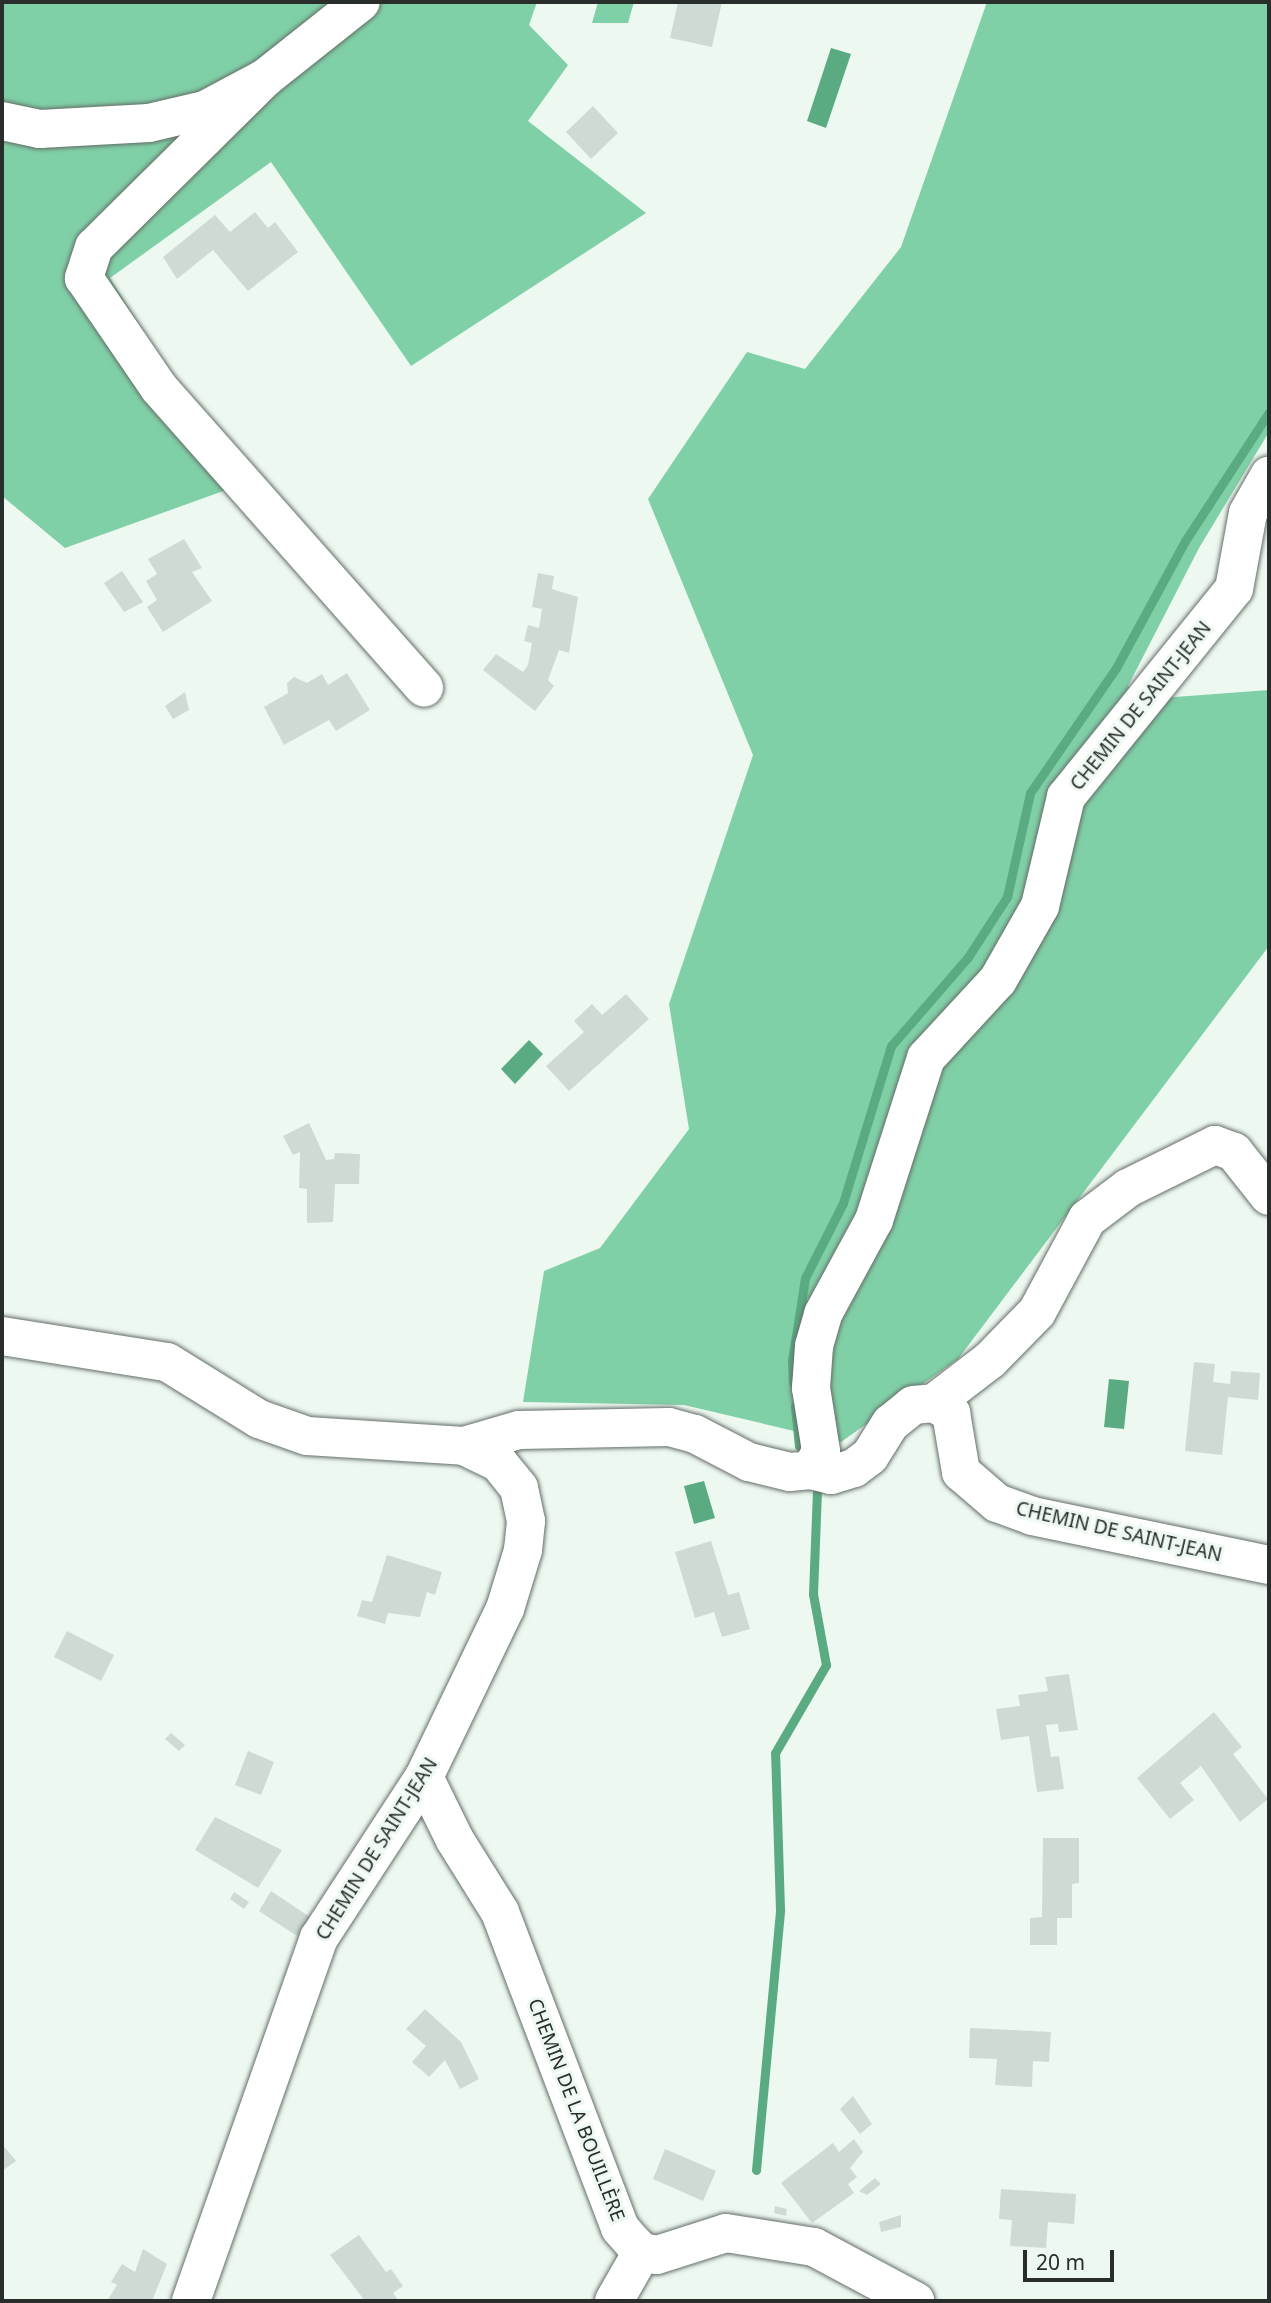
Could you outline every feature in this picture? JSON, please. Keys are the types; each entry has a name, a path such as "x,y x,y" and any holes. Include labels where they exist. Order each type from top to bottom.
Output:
{"street":[{"path":"362,2 265,78 94,247 84,278 159,388 424,688"},
{"path":"2,121 40,129 149,123 205,110 265,78"},
{"name":"CHEMIN DE SAINT-JEAN","path":"811,1470 821,1451 811,1388 820,1324 874,1220 926,1058 998,979 1041,906 1066,797 1234,589 1248,513 1269,475"},
{"path":"2,1336 167,1362 259,1419 307,1436 464,1446 519,1430 669,1427 695,1434 748,1462 790,1472 811,1470 831,1475 854,1468 870,1456 891,1423 914,1405 934,1404 990,1360 1037,1312 1087,1219 1128,1188 1215,1145 1234,1152 1269,1196"},
{"name":"CHEMIN DE SAINT-JEAN","path":"934,1404 951,1413 961,1472 997,1503 1032,1516 1269,1565"},
{"name":"CHEMIN DE SAINT-JEAN","path":"191,2301 319,1938 424,1777 493,1642 523,1550 526,1521 519,1488 499,1463 464,1446"},
{"name":"CHEMIN DE LA BOUILLÈRE","path":"424,1777 456,1840 500,1912 620,2228 642,2252"},
{"path":"614,2301 642,2252 657,2255 726,2233 754,2235 814,2247 915,2301"}],"shaded area":[{"path":"2,2 537,2 529,25 568,65 528,121 646,213 411,366 271,162 110,278 240,485 65,548 2,496"},
{"path":"598,2 634,2 628,23 592,23"},
{"path":"987,2 1269,2 1269,432 1199,548 1128,686 1148,699 1269,690 1269,946 958,1359 841,1442 684,1405 523,1402 544,1271 600,1248 689,1129 669,1004 753,755 648,499 747,352 805,369 901,247"},
{"path":"831,48 851,54 826,128 807,121"},
{"path":"529,1040 543,1054 515,1084 501,1069"},
{"path":"1109,1379 1129,1381 1124,1429 1104,1427"},
{"path":"704,1481 715,1518 694,1524 684,1486"}],"building":[{"path":"678,2 722,2 712,47 670,38"},
{"path":"593,106 618,133 591,159 566,132"},
{"path":"255,212 268,228 275,222 298,252 248,291 213,250 177,279 163,257 215,215 230,232"},
{"path":"184,539 202,568 192,572 212,601 163,632 147,607 157,600 146,581 157,574 148,559"},
{"path":"122,571 143,602 124,612 104,583"},
{"path":"538,573 554,576 552,589 578,597 569,653 559,650 548,680 554,686 535,711 483,670 496,654 523,672 528,665 532,643 524,641 528,625 539,628 542,609 532,607"},
{"path":"347,673 370,710 336,731 329,720 284,745 264,707 288,693 287,683 294,677 307,683 322,674 328,685"},
{"path":"185,692 189,710 173,719 165,706"},
{"path":"626,994 649,1019 569,1091 546,1066 584,1032 574,1021 592,1004 602,1015"},
{"path":"309,1123 326,1160 334,1159 335,1153 360,1154 359,1184 335,1184 333,1222 307,1223 307,1189 299,1188 300,1152 293,1155 283,1136"},
{"path":"1194,1362 1215,1364 1213,1382 1230,1384 1231,1371 1260,1373 1258,1400 1228,1397 1222,1455 1185,1451"},
{"path":"711,1541 728,1595 739,1592 750,1629 722,1637 714,1612 695,1618 675,1552"},
{"path":"387,1555 442,1572 435,1595 427,1592 420,1617 388,1613 385,1624 357,1616 362,1600 372,1602"},
{"path":"67,1631 114,1655 101,1681 54,1657"},
{"path":"1069,1674 1078,1730 1059,1732 1058,1724 1046,1725 1051,1757 1059,1756 1064,1789 1037,1792 1029,1736 1001,1740 996,1709 1020,1706 1018,1695 1048,1691 1045,1677"},
{"path":"1214,1712 1242,1747 1233,1754 1268,1799 1240,1822 1201,1766 1180,1783 1194,1800 1170,1819 1137,1778"},
{"path":"171,1733 185,1745 179,1751 165,1739"},
{"path":"248,1751 274,1762 261,1795 235,1785"},
{"path":"215,1817 282,1850 258,1888 195,1850"},
{"path":"1043,1838 1079,1838 1079,1883 1072,1884 1072,1918 1057,1918 1057,1945 1030,1945 1030,1918 1042,1917"},
{"path":"271,1891 310,1917 297,1936 259,1911"},
{"path":"234,1892 249,1902 244,1909 230,1899"},
{"path":"425,2009 461,2042 479,2079 460,2089 445,2060 429,2077 412,2062 426,2046 406,2029"},
{"path":"970,2028 1051,2032 1049,2062 1033,2061 1032,2087 995,2085 997,2059 969,2058"},
{"path":"853,2096 872,2124 860,2134 840,2109"},
{"path":"854,2139 863,2152 850,2168 857,2177 848,2184 854,2193 812,2223 781,2183 833,2143 839,2152"},
{"path":"2,2144 16,2161 2,2171"},
{"path":"665,2149 716,2171 703,2201 653,2179"},
{"path":"875,2178 881,2184 867,2195 859,2191"},
{"path":"1001,2189 1076,2194 1074,2224 1048,2222 1046,2248 1010,2246 1012,2220 999,2219"},
{"path":"775,2206 787,2209 786,2216 774,2213"},
{"path":"901,2215 901,2227 881,2232 879,2222"},
{"path":"359,2235 386,2272 391,2269 403,2286 393,2293 399,2301 365,2301 330,2255"},
{"path":"143,2249 167,2264 152,2301 107,2301 117,2285 111,2282 122,2264 135,2272"}],"waterway":[{"path":"793,1382 792,1361 805,1278 843,1203 891,1046 968,957 1007,897 1030,793 1116,668 1185,541 1269,412"},
{"path":"795,1406 799,1446"},
{"path":"756,2170 780,1909 775,1753 826,1665 813,1594 817,1492"}]}
